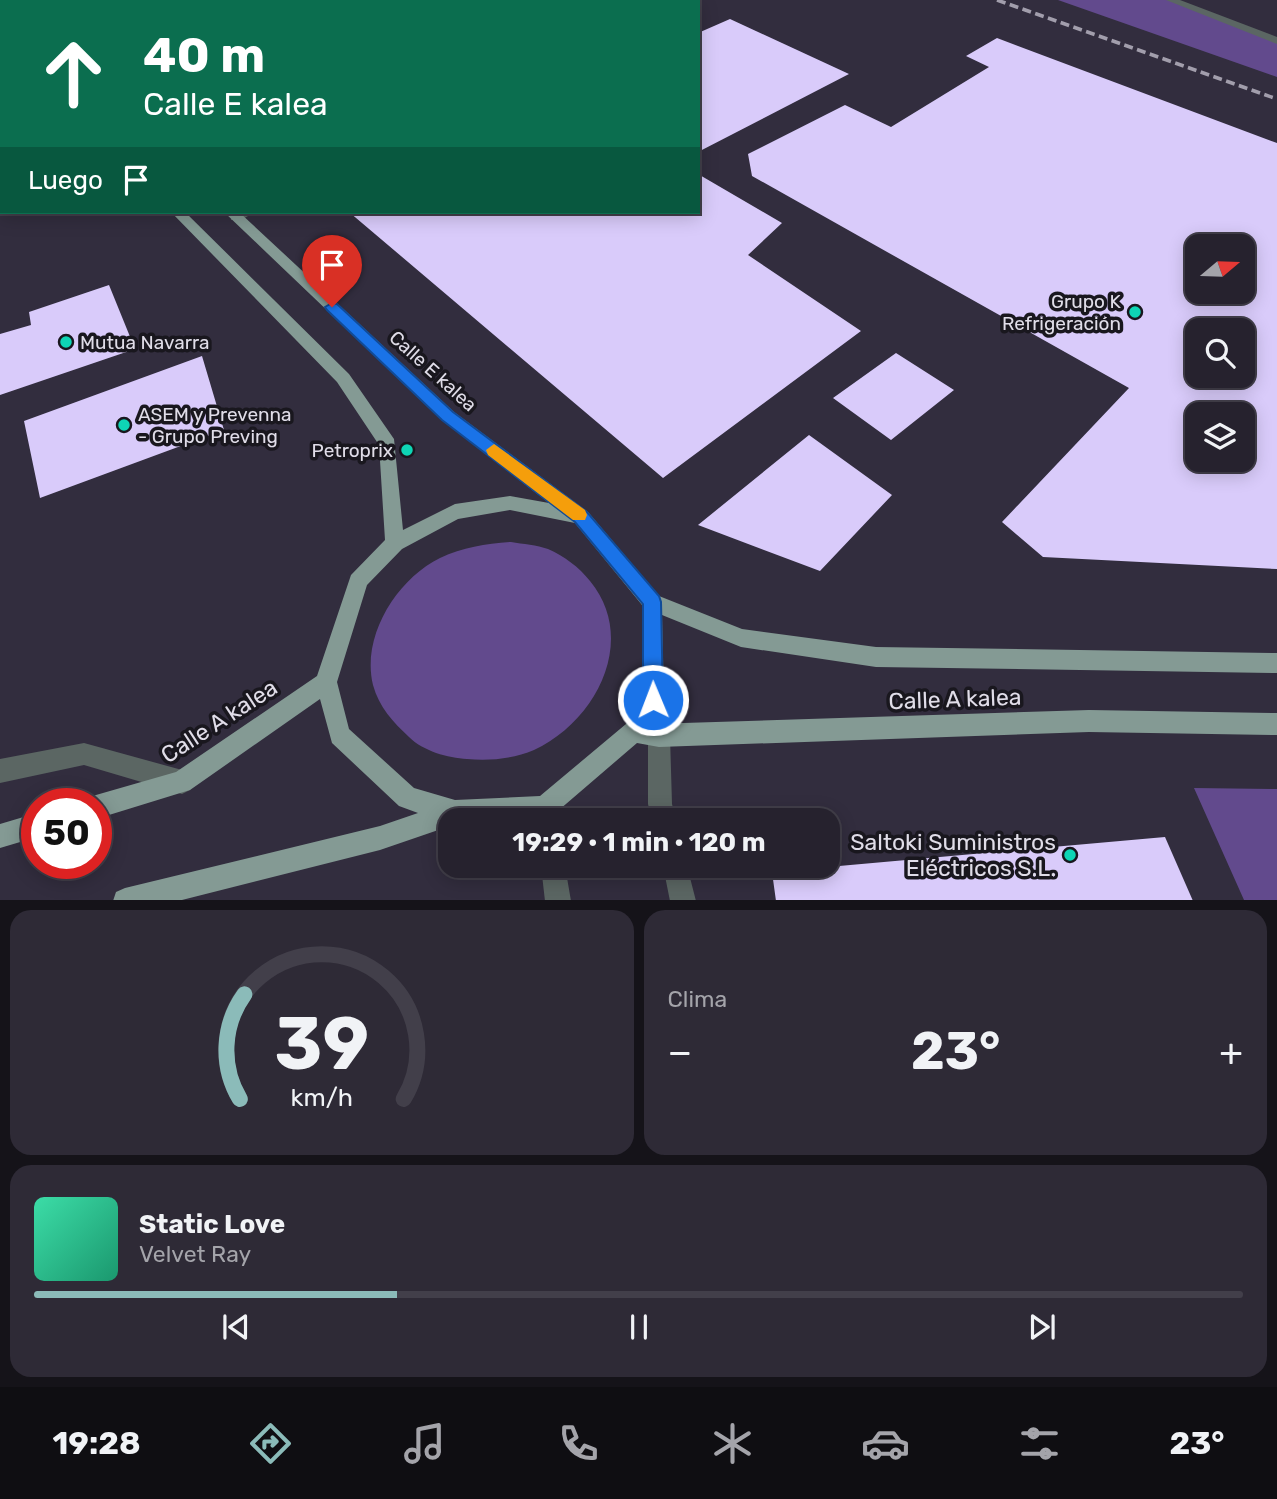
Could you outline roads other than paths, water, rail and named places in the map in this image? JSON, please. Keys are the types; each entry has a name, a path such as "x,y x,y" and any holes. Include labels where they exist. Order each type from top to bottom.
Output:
{"main road":[{"path":"180,214 343,378 388,444 395,544"},
{"name":"Calle E kalea","path":"239,214 448,416 581,517 652,602"},
{"path":"440,808 407,799 340,735 326,682 358,580 395,544 455,512 510,503 581,517"},
{"path":"552,808 634,732 653,700 652,602"},
{"name":"Calle A kalea","path":"652,602 741,638 876,657 1277,663"},
{"name":"Calle A kalea","path":"112,802 182,782 326,682"},
{"name":"Calle A kalea","path":"634,732 659,736 1089,722 1277,724"},
{"path":"129,900 380,838 438,818"},
{"path":"0,836 21,830"}],"street":[{"path":"1171,0 1277,41"},
{"path":"659,736 661,808"},
{"path":"0,771 84,754 182,782"},
{"path":"555,878 558,900"},
{"path":"677,878 683,900"}],"railway":[{"path":"997,0 1277,99"}],"place":[{"name":"Grupo K Refrigeración","path":"1135,312"},
{"name":"Mutua Navarra","path":"66,342"},
{"name":"ASEM y Prevenna - Grupo Preving","path":"124,425"},
{"name":"Petroprix","path":"407,450"},
{"name":"Saltoki Suministros Eléctricos S.L.","path":"1070,855"}]}
